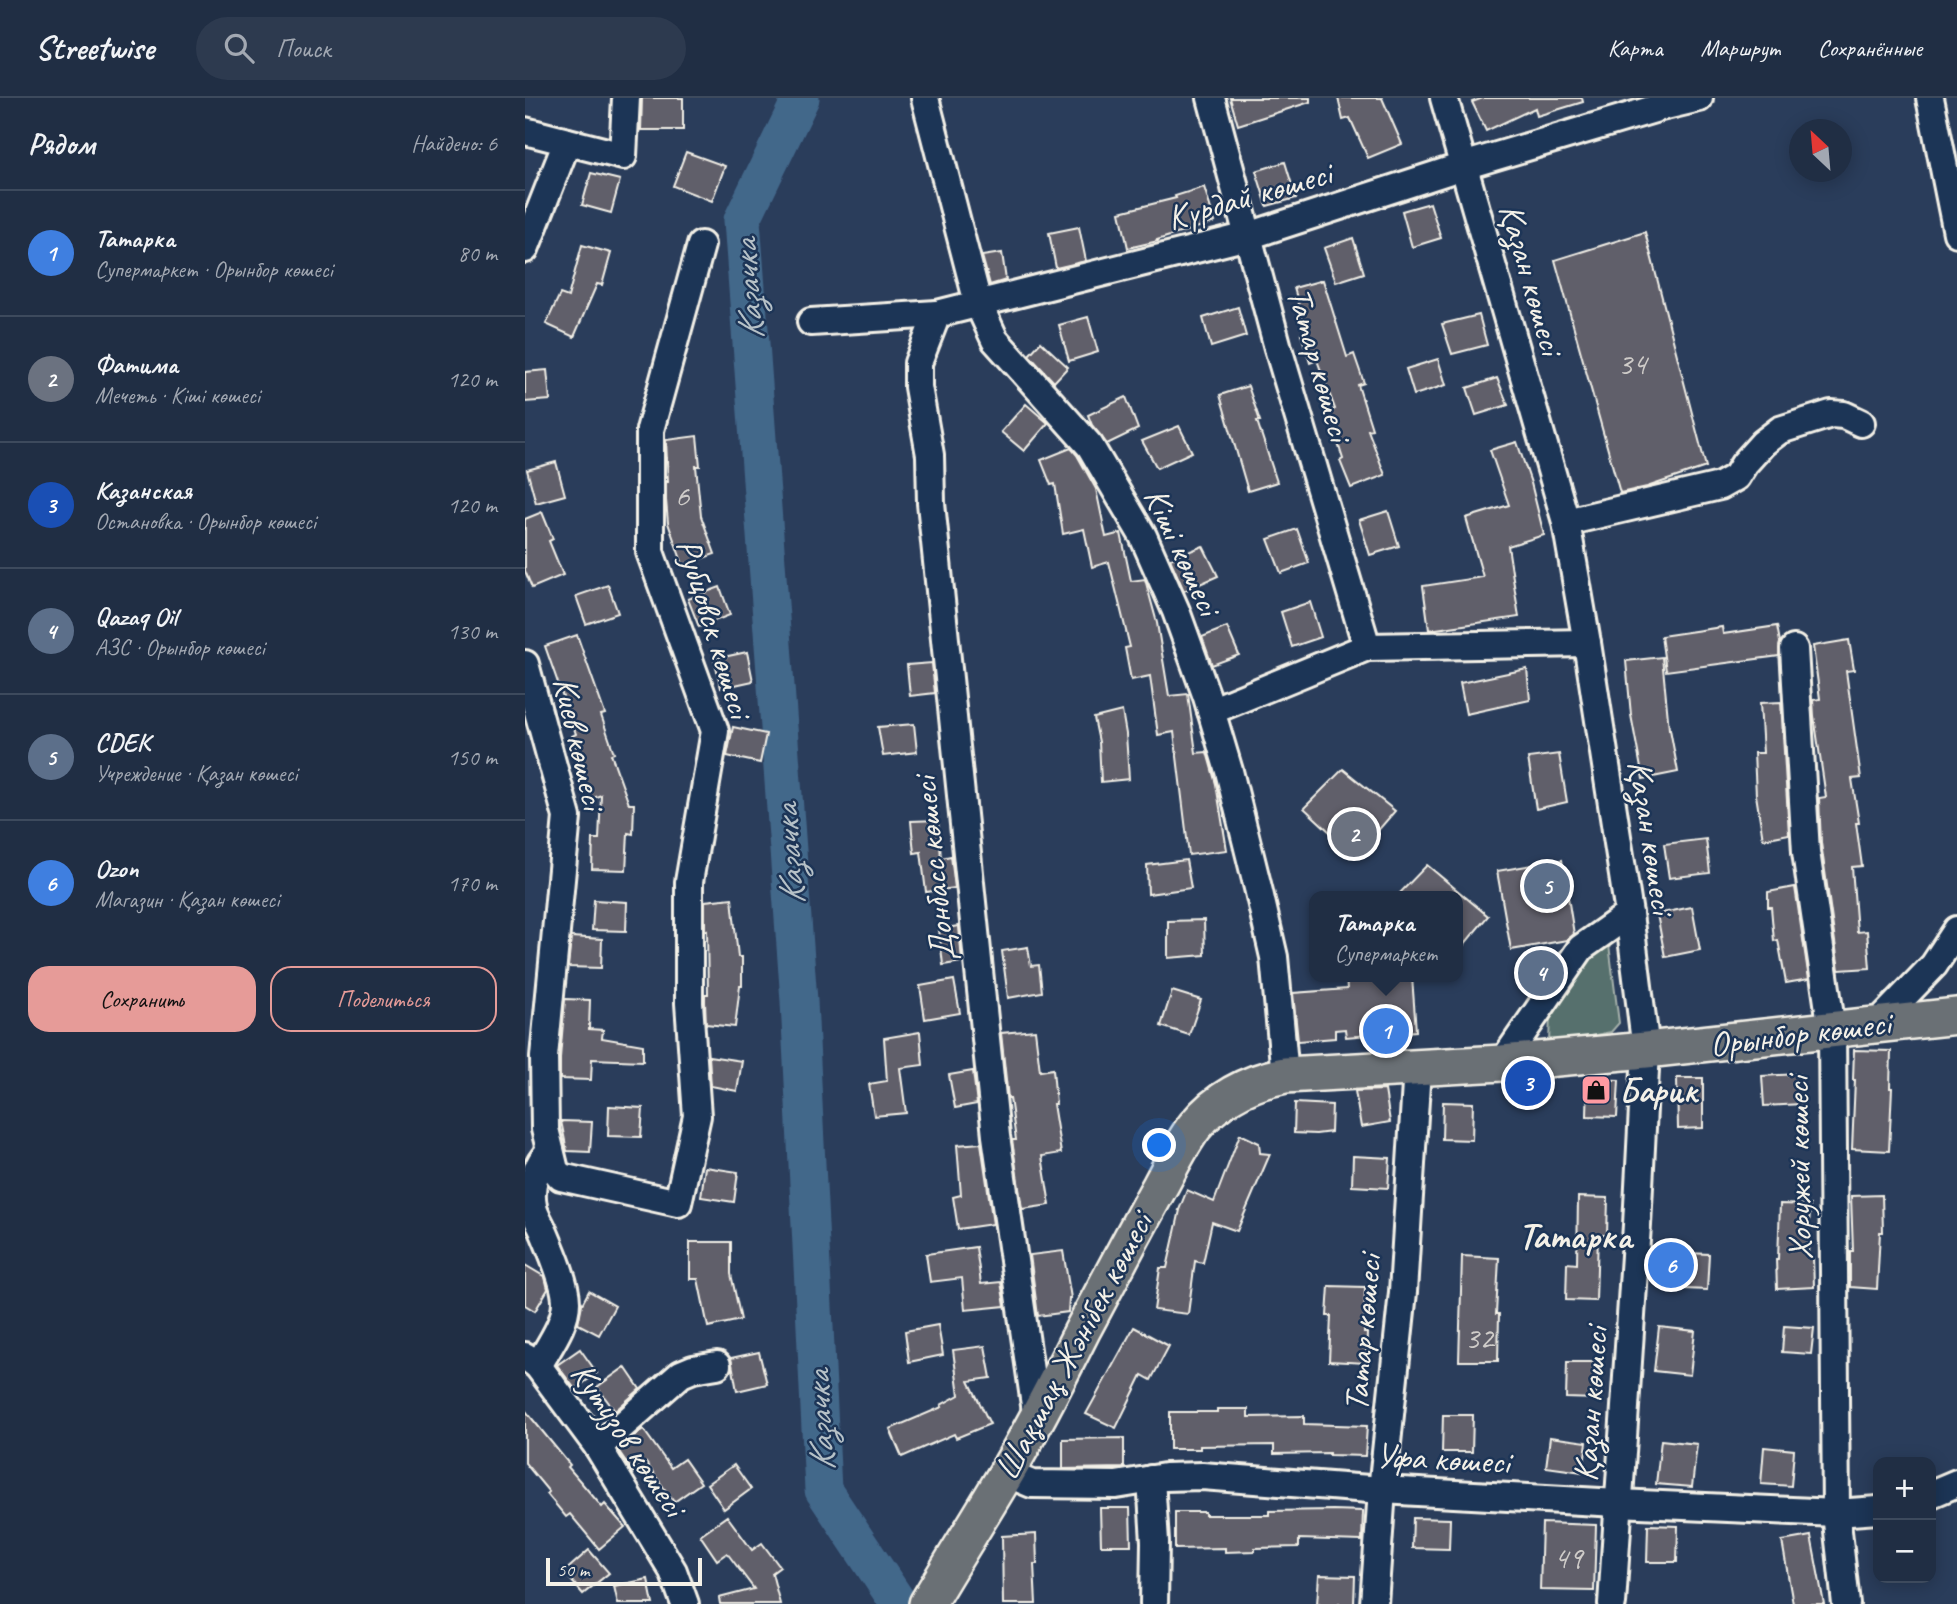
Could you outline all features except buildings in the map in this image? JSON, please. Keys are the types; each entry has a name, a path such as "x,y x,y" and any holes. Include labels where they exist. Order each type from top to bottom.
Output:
{"main road":[{"name":"Орынбор көшесі","path":"1227,1096 1249,1085 1285,1075 1501,1063 1646,1051 1957,1016"},
{"name":"Шақшақ Жәнібек көшесі","path":"927,1604 1037,1419 1179,1152 1194,1128 1227,1096"}],"street":[{"path":"525,131 623,156 626,98"},
{"name":"Кіші көшесі","path":"925,98 978,303 995,340 1090,446 1143,536 1176,611 1229,771 1273,957 1285,1075"},
{"name":"Татар көшесі","path":"1211,98 1278,348 1367,647"},
{"name":"Қазан көшесі","path":"1444,98 1566,522 1629,914 1646,1051 1612,1604"},
{"path":"1930,98 1957,233"},
{"name":"Күрдай көшесі","path":"811,322 937,314 1248,236 1463,166 1688,99"},
{"path":"525,249 567,142"},
{"name":"Рубцовск көшесі","path":"678,1203 697,1116 689,1003 689,882 715,731 650,552 650,430 701,245"},
{"name":"Донбасс көшесі","path":"937,314 918,363 918,387 930,455 931,503 996,1136 1037,1419"},
{"path":"1566,522 1720,486 1736,477 1763,443 1780,430 1831,414 1844,415 1861,423"},
{"path":"1211,711 1367,647 1587,643"},
{"name":"Хоружей көшесі","path":"1794,649 1807,852 1832,1030 1836,1513 1846,1604"},
{"name":"Киев көшесі","path":"525,664 567,817 535,1053 545,1129 555,1170 561,1177 678,1203"},
{"path":"1501,1063 1581,948 1629,914"},
{"path":"1878,1023 1934,965 1957,930"},
{"name":"Татар көшесі","path":"1374,1604 1382,1490 1403,1292 1417,1068"},
{"path":"531,1361 563,1318 566,1301 552,1251 533,1206 532,1189 537,1171 543,1158 550,1152"},
{"name":"Кутузов көшесі","path":"531,1361 598,1447 673,1571 685,1604"},
{"path":"598,1447 681,1374 717,1365"},
{"name":"Уфа көшесі","path":"1006,1474 1032,1484 1116,1485 1165,1477 1202,1476 1382,1490 1618,1503 1836,1513 1873,1510"},
{"path":"1151,1479 1155,1542 1154,1604"},
{"path":"1936,1492 1957,1483"}],"green space":[{"path":"1608,937 1619,1023 1611,1032 1549,1044 1550,1013 1578,965"}],"waterway":[{"name":"Казачка","path":"801,98 742,220 799,1001 823,1490 899,1604"}],"place":[{"name":"Фатима","path":"1354,834"},
{"name":"CDEK","path":"1547,886"},
{"name":"Qazaq Oil","path":"1541,973"},
{"name":"Татарка","path":"1386,1031"},
{"name":"Казанская","path":"1528,1083"},
{"name":"Барик","path":"1596,1090"},
{"name":"Ozon","path":"1671,1265"}],"district":[{"name":"Татарка","path":"1575,1235"}]}
